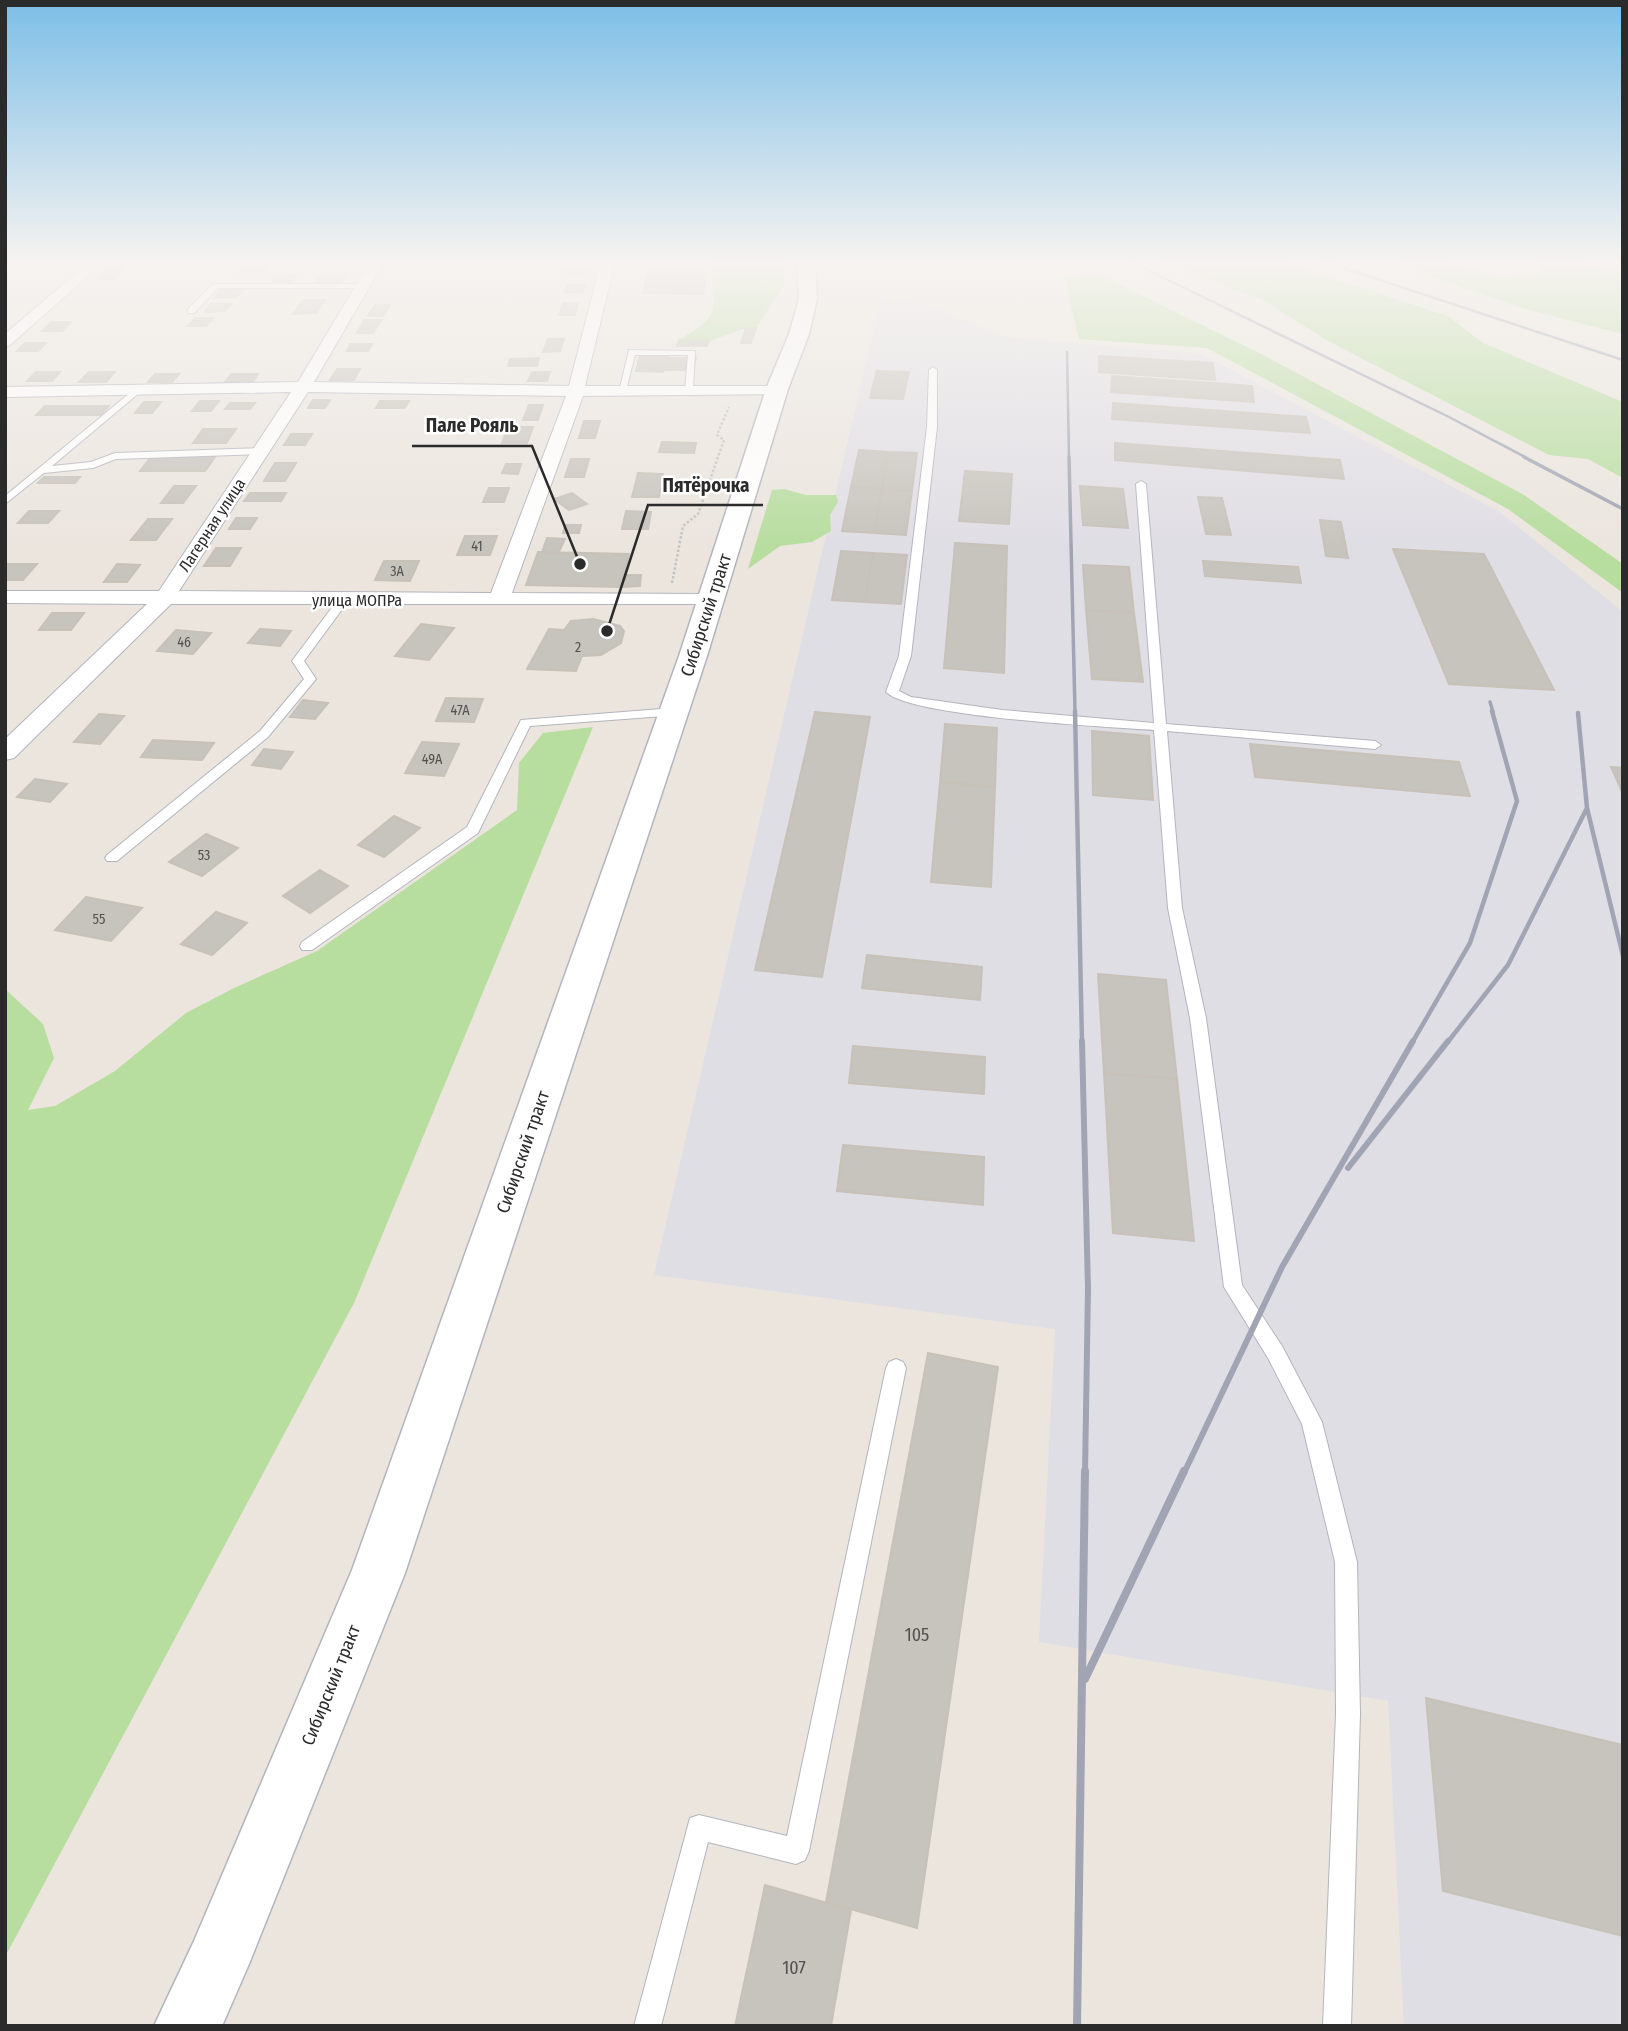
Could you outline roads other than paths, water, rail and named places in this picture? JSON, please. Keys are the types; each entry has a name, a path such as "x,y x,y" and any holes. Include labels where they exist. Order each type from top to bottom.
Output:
{"main road":[{"name":"Сибирский тракт","path":"187,2026 217,1964 378,1573 674,712 688,600 790,357"}],"street":[{"name":"Лагерная улица","path":"5,754 164,598 320,357"},
{"path":"499,600 576,391 584,357"},
{"path":"5,391 303,387 576,391 777,389"},
{"name":"улица МОПРа","path":"5,597 688,600"}],"lane":[{"path":"622,390 631,357"},
{"path":"689,390 692,357"},
{"path":"933,370 932,427 905,656 892,692 908,700 1002,714 1374,745"},
{"path":"5,501 136,391"},
{"path":"43,470 93,465 115,456 261,451"},
{"path":"1141,484 1175,908 1198,1018 1233,1287 1275,1352 1312,1422 1346,1562 1348,1714 1337,2026"},
{"path":"112,858 264,734 310,679 298,661 342,600"},
{"path":"307,946 473,830 526,723 674,712"},
{"path":"647,2026 699,1827 796,1851 896,1368"}],"railway":[{"path":"1067,357 1069,458"},
{"path":"1325,357 1527,458"},
{"path":"1613,357 1623,360"},
{"path":"1069,457 1075,712"},
{"path":"1524,457 1623,509"},
{"path":"1490,702 1493,712"},
{"path":"1075,711 1082,1043"},
{"path":"1412,1043 1470,943 1517,801 1492,711"},
{"path":"1578,713 1587,808"},
{"path":"1447,1043 1508,965 1587,808"},
{"path":"1587,808 1623,956"},
{"path":"1082,1041 1088,1289 1085,1473"},
{"path":"1184,1473 1282,1267 1413,1041"},
{"path":"1348,1168 1448,1041"},
{"path":"1077,2026 1085,1471"},
{"path":"1085,1679 1184,1471"}],"place":[{"name":"Пале Рояль","path":"580,564"},
{"name":"Пятёрочка","path":"607,631"}]}
